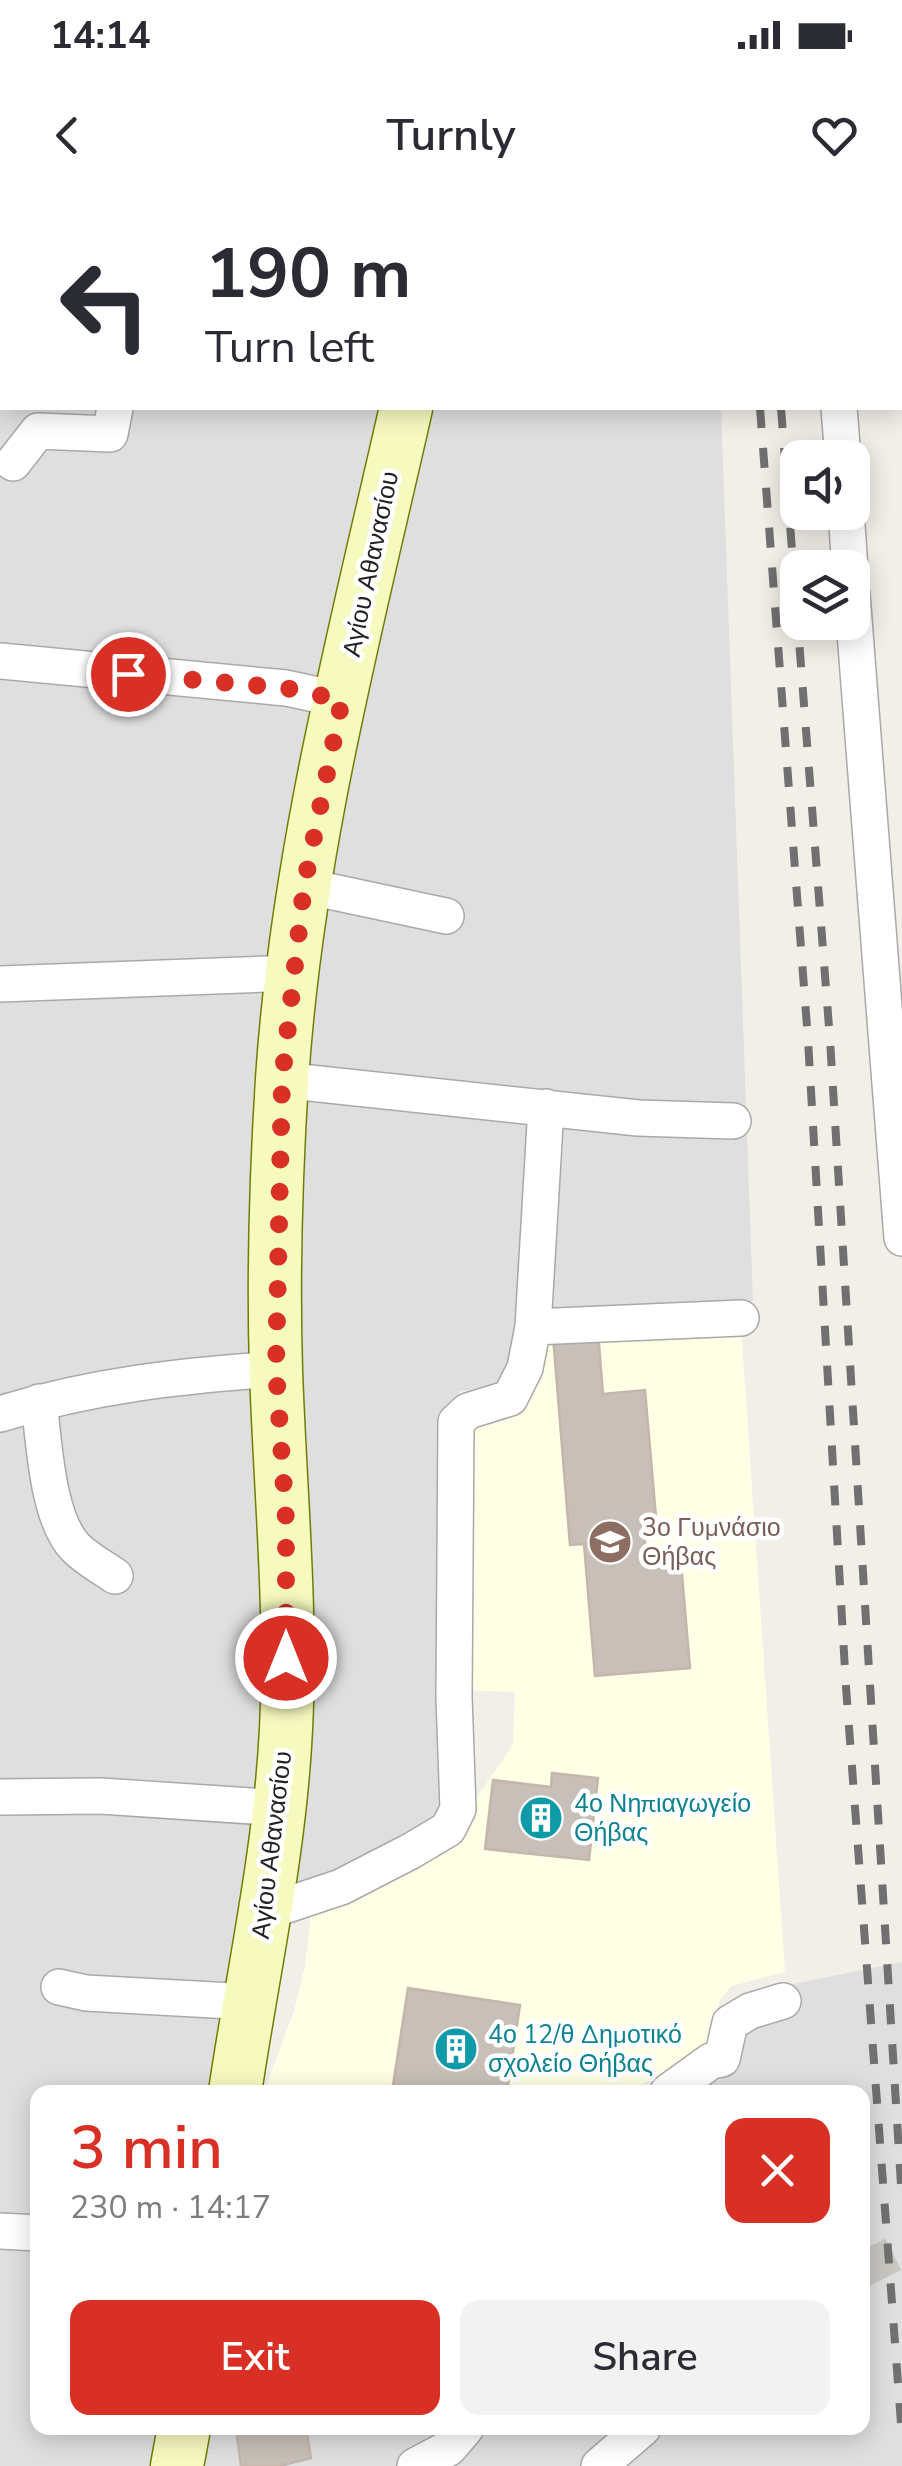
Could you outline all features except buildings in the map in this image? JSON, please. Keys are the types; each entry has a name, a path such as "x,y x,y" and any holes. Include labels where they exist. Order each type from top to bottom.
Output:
{"main road":[{"name":"Αγίου Αθανασίου","path":"237,2085 281,1808 286,1725 286,1537 276,1368 282,1080 292,973 304,886 406,410"},
{"path":"177,2466 183,2435"}],"street":[{"path":"14,463 38,431 110,434 114,410"},
{"path":"839,410 841,440"},
{"path":"856,640 902,1238"},
{"path":"0,661 286,688 342,700"},
{"path":"304,886 446,916"},
{"path":"0,984 292,973"},
{"path":"282,1080 638,1118 732,1121"},
{"path":"266,1912 341,1886 448,1829 458,1808 454,1698 456,1422 468,1410 510,1398 525,1368 532,1327 546,1108"},
{"path":"532,1327 740,1318"},
{"path":"0,1414 131,1381 276,1368"},
{"path":"39,1402 59,1517 72,1545 115,1576"},
{"path":"0,1797 101,1796 281,1808"},
{"path":"59,1988 86,1993 250,2002"},
{"path":"678,2085 711,2061 722,2059 730,2023 750,2011 783,2001"},
{"path":"0,2232 30,2233"},
{"path":"415,2466 449,2448 460,2435"},
{"path":"599,2466 635,2435"}],"shaded area":[{"path":"0,410 721,410 753,1301 539,1310 506,1386 459,1391 446,1816 288,1895 258,2085 30,2085 30,2435 870,2435 870,2085 708,2085 729,2075 758,1991 902,1962 902,2466 0,2466"},
{"path":"740,1312 785,1972 731,1986 720,2000 706,2049 641,2085 267,2085 294,2011 305,1966 314,1891 455,1829 513,1745 515,1692 459,1690 467,1395 520,1394 528,1315"}],"tunnel":[{"path":"870,2266 902,2250"}],"railway":[{"path":"760,410 808,1040 846,1687 902,2437"},
{"path":"781,410 830,1040 902,2201"}],"place":[{"name":"3ο Γυμνάσιο Θήβας","path":"610,1542"},
{"name":"4ο Νηπιαγωγείο Θήβας","path":"541,1818"},
{"name":"4ο 12/θ Δημοτικό σχολείο Θήβας","path":"456,2049"}],"route":[{"path":"128,674 286,688 342,700 304,886 282,1080 276,1368 286,1520 286,1658"}]}
